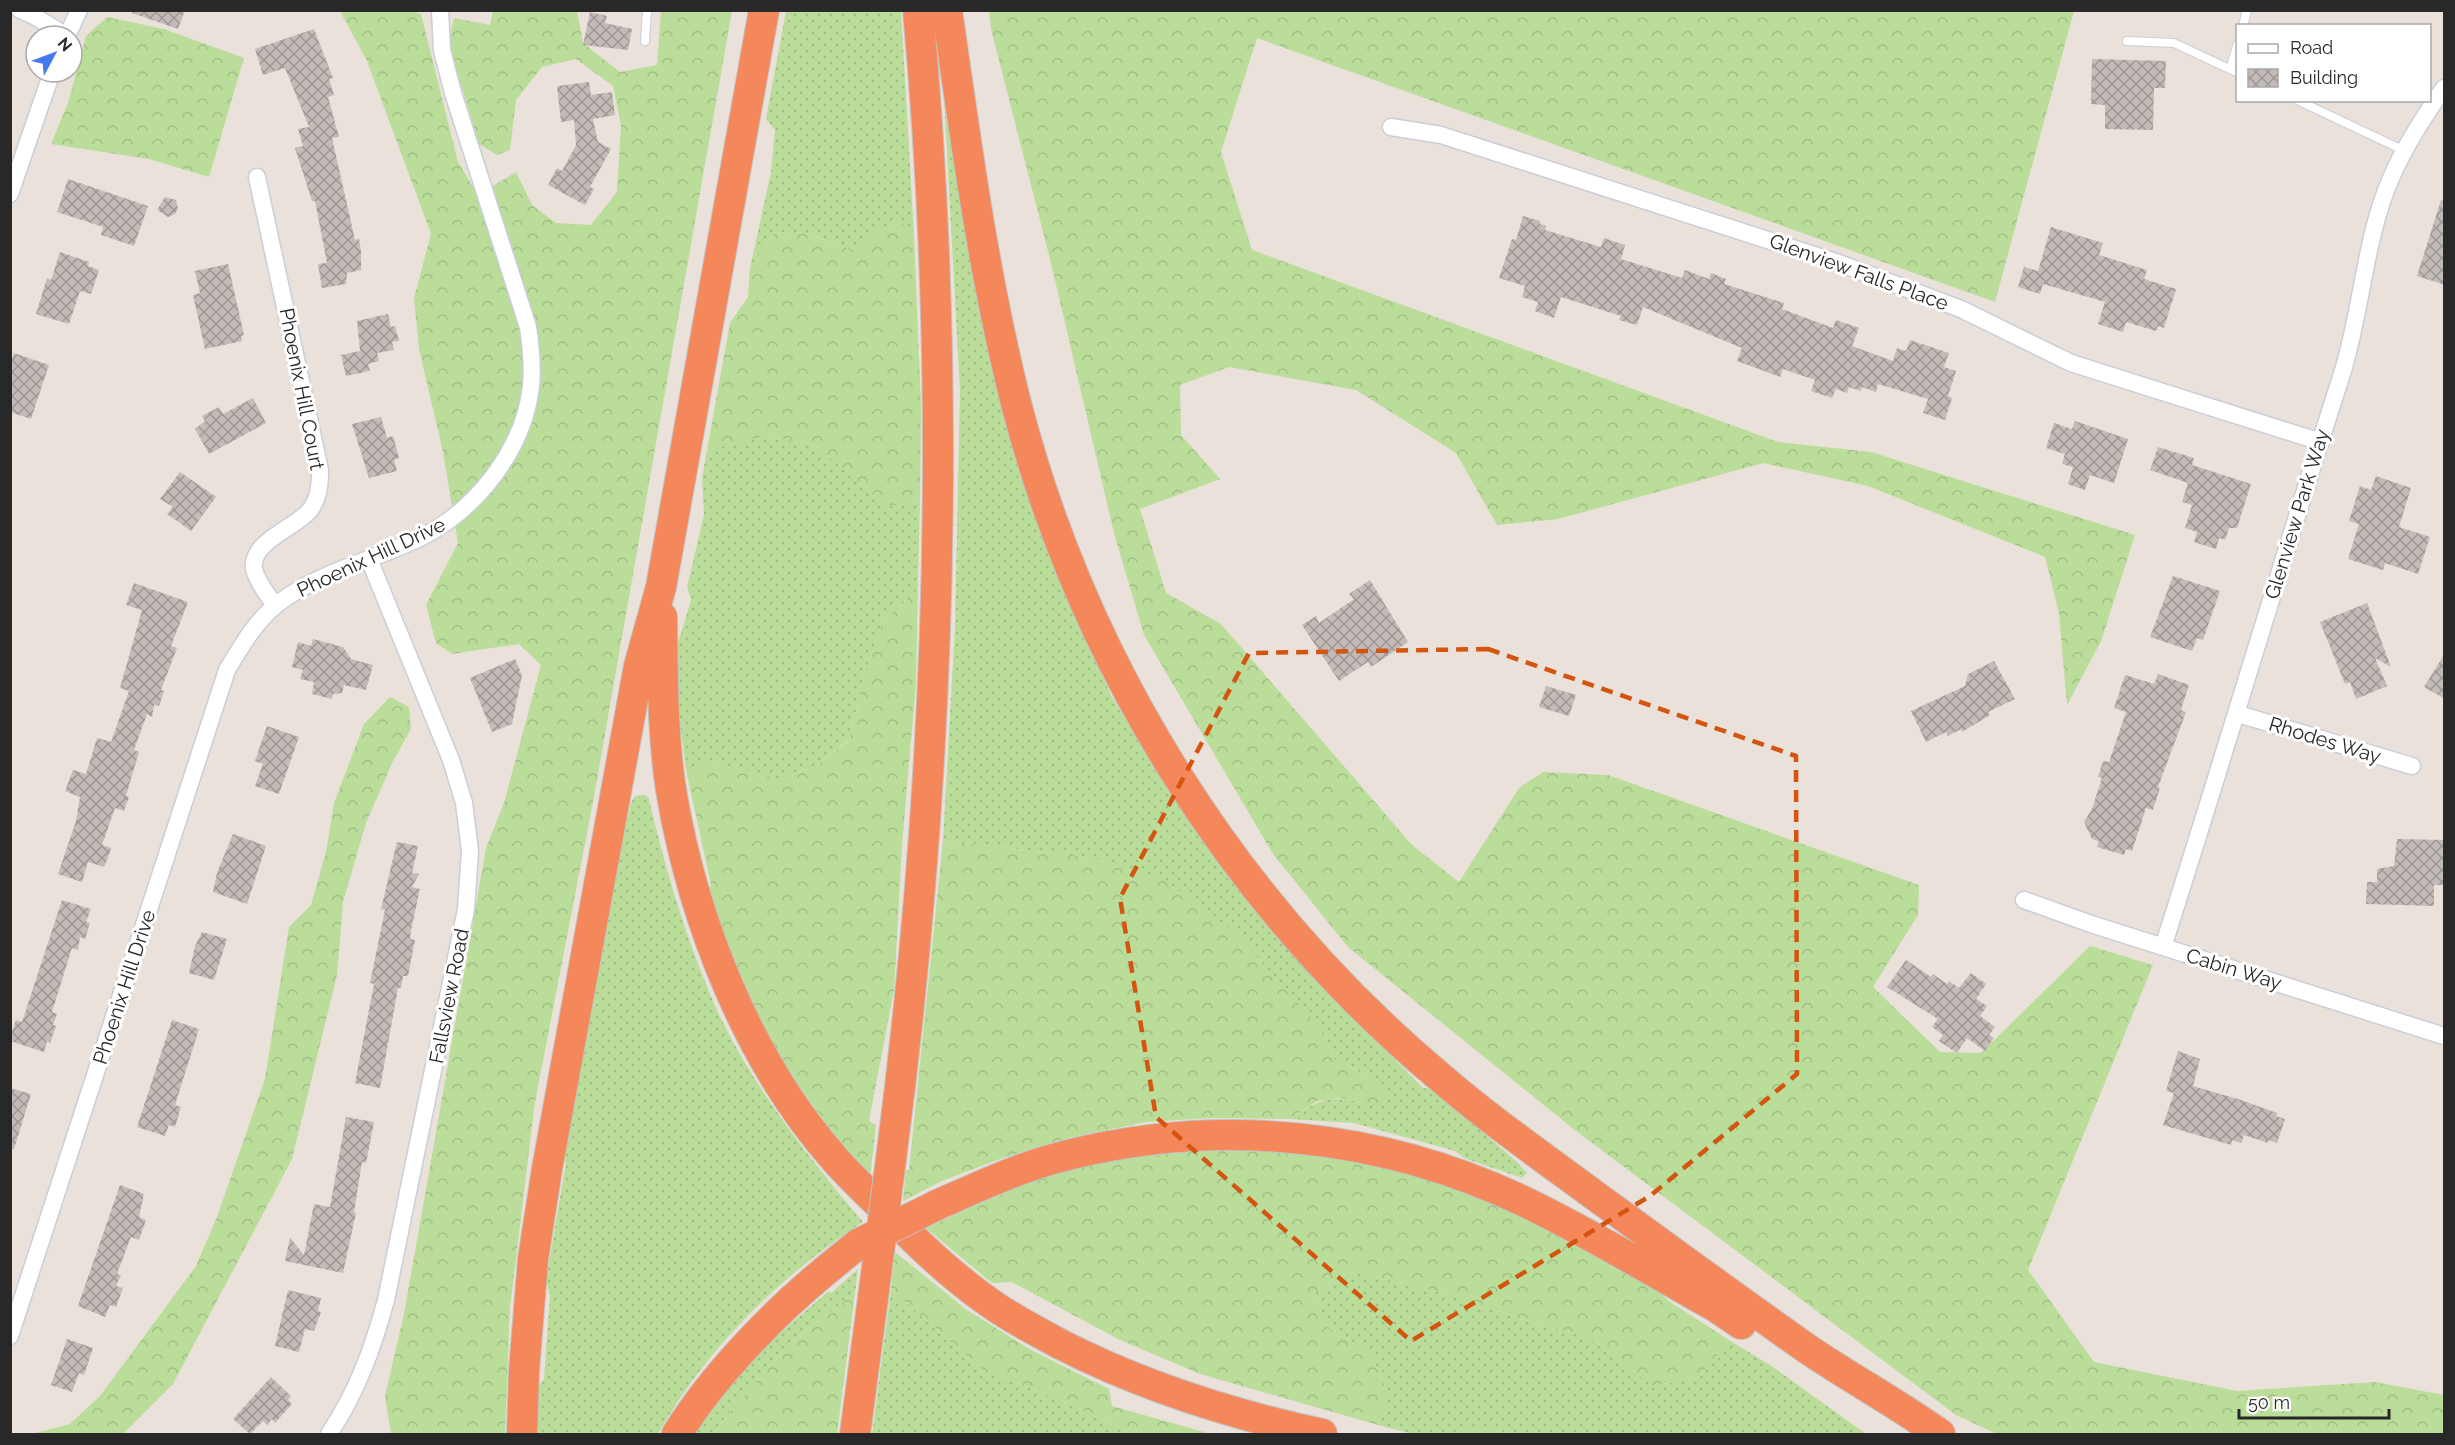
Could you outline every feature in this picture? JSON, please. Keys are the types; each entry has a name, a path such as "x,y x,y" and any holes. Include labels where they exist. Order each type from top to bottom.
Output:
{"highway":[{"path":"522,1434 524,1371 532,1270 547,1169 639,666 661,586 764,10"},
{"path":"855,1434 891,1159 925,846 937,618 939,391 936,253 918,10"},
{"path":"947,10 999,328 1018,409 1042,488 1074,577 1104,644 1137,710 1188,792 1250,879 1306,948 1370,1015 1440,1077 1496,1123 1808,1349 1940,1434"},
{"path":"661,586 665,736 672,794 686,863 705,929 731,994 765,1058 833,1157 933,1260 991,1305 1107,1368 1171,1394 1222,1410 1322,1434"},
{"path":"677,1434 726,1368 797,1294 858,1244 1002,1176 1062,1156 1131,1142 1201,1135 1283,1137 1350,1145 1405,1157 1469,1179 1565,1223 1716,1307 1908,1434"}],"street":[{"path":"20,10 47,24"},
{"path":"73,24 79,10"},
{"name":"Phoenix Hill Drive","path":"10,1336 222,684 245,639 275,606 310,583 419,538 459,514 495,474 511,450 524,419 531,387 532,356 528,327 453,93 442,50 440,10"},
{"path":"10,194 48,84"},
{"name":"Glenview Park Way","path":"2163,947 2238,714 2318,441 2342,374 2377,220 2391,179 2405,151 2445,88"},
{"name":"Glenview Falls Place","path":"1391,127 1441,135 1836,262 1961,309 2071,363 2318,441"},
{"name":"Phoenix Hill Court","path":"257,177 320,470 320,490 310,509 266,544 254,562 258,579 275,606"},
{"name":"Fallsview Road","path":"329,1434 345,1412 371,1356 386,1300 464,920 470,873 467,821 451,760 369,559"},
{"name":"Rhodes Way","path":"2238,714 2412,766"},
{"name":"Cabin Way","path":"2024,900 2163,947 2445,1036"}],"lane":[{"path":"645,42 647,10"},
{"path":"2127,41 2174,43 2234,71"},
{"path":"2301,102 2405,151"}],"highlighted area":[{"path":"1488,649 1796,756 1797,1074 1650,1196 1411,1341 1156,1117 1120,898 1249,653"}],"green space":[{"path":"409,10 421,14 458,162 478,195 516,172 532,205 556,223 591,225 617,192 621,126 613,86 576,59 542,67 516,100 510,150 497,155 479,144 448,42 454,18 490,25 493,11 577,11 583,43 620,72 657,65 661,11 732,11 593,802 535,1102 510,1307 505,1434 391,1434 385,1396 404,1314 486,848 504,803 541,665 519,644 452,654 436,643 426,605 458,543 443,452 419,349 414,298 431,234 367,61 340,11"},
{"path":"786,11 901,11 914,235 902,222 875,231 853,250 807,234 775,232 750,268 771,172 775,130 766,119"},
{"path":"989,11 2074,11 1995,302 1257,38 1221,152 1252,250 1778,442 1871,452 2135,535 2101,641 2067,705 2059,613 2045,557 1868,486 1763,463 1558,519 1497,525 1456,453 1356,390 1229,367 1180,385 1181,435 1220,479 1140,509 1166,593 1221,624 1412,845 1459,882 1519,788 1543,772 1608,775 1919,885 1918,915 1873,987 1940,1052 1981,1053 2090,946 2153,965 2028,1270 2094,1362 2237,1391 2375,1382 2444,1395 2444,1434 1997,1434 1956,1415 1576,1131 1348,947 1273,854 1144,635 1114,533 1051,263 991,29"},
{"path":"107,17 164,29 244,58 209,177 149,159 51,144 73,84 84,84 86,36"},
{"path":"944,98 947,101 1080,625 1111,695 1153,766 1239,889 1276,935 1329,993 1423,1088 1433,1089 1517,1162 1527,1173 1522,1178 1464,1158 1455,1151 1354,1123 1290,1119 1313,1105 1331,1099 1350,1100 1377,1106 1367,1076 1334,1059 1324,1033 1100,858 943,841 955,626 960,391"},
{"path":"902,222 914,235 921,406 920,498 901,506 886,505 816,446 766,436 707,450 730,323 748,297 750,268 775,232 806,234 853,250 875,231"},
{"path":"766,436 816,446 886,505 901,506 920,498 918,589 883,621 864,676 849,740 815,766 780,779 711,762 686,770 679,716 678,643 691,600 687,587 704,515 702,478 707,450"},
{"path":"918,589 916,683 902,845 894,990 869,1121 876,1125 870,1179 801,1089 765,1030 748,996 707,891 711,885 686,770 711,762 780,779 815,766 849,741 864,676 883,621"},
{"path":"390,697 409,707 411,729 393,761 366,823 343,902 337,975 292,1159 173,1384 123,1434 32,1434 70,1424 100,1396 196,1266 217,1217 265,1079 289,927 311,905 326,852 334,803 364,724"},
{"path":"645,795 649,799 686,931 705,983 730,1037 782,1120 863,1222 803,1265 748,1316 699,1372 677,1402 658,1434 534,1434 536,1390 544,1379 550,1295 546,1280 566,1163 562,1155 607,910 631,803 635,796"},
{"path":"943,841 1100,858 1166,881 1237,934 1324,1033 1334,1059 1367,1076 1386,1097 1377,1106 1340,1098 1317,1101 1290,1119 1210,1118 1146,1122 1068,1138 1000,1159 942,1181 903,1201 906,1170 909,1170"},
{"path":"1201,1145 1306,1150 1430,1178 1497,1203 1650,1284 1670,1302 1729,1340 1699,1377 1653,1386 1585,1335 1542,1326 1452,1295 1354,1272 1315,1292 1325,1326 1370,1353 1389,1394 1378,1425 1200,1374 1118,1339 1012,1282 992,1283 926,1228 1019,1185 1069,1167"},
{"path":"895,1252 967,1310 1033,1351 1109,1389 1112,1406 1211,1434 1130,1434 1074,1406 980,1368 891,1289"},
{"path":"858,1269 855,1293 791,1342 725,1418 714,1434 692,1434 722,1394 773,1340"},
{"path":"1354,1272 1452,1295 1542,1326 1585,1335 1653,1386 1699,1377 1729,1340 1770,1365 1866,1434 1520,1434 1464,1427 1451,1434 1413,1434 1378,1425 1389,1394 1370,1353 1325,1326 1315,1292"},
{"path":"891,1289 980,1368 1074,1406 1130,1434 872,1434"},
{"path":"855,1293 837,1434 714,1434 725,1418 791,1342"},
{"path":"1464,1427 1520,1434 1451,1434"}],"building":[{"path":"132,10 185,10 178,29 132,13"},
{"path":"590,12 607,16 605,23 632,29 628,50 583,45"},
{"path":"314,29 333,78 329,79 334,95 328,97 339,137 332,138 355,240 359,239 361,251 361,270 347,273 346,284 322,288 318,264 327,263 315,201 312,201 295,148 303,146 298,129 309,127 285,68 263,75 255,49"},
{"path":"2092,59 2166,61 2165,88 2154,88 2153,130 2105,129 2105,105 2091,104"},
{"path":"589,82 591,95 612,92 615,115 593,119 598,142 611,149 590,187 594,189 585,205 548,185 557,168 562,171 576,145 574,120 561,122 557,86"},
{"path":"68,179 148,206 134,246 101,235 103,227 57,212"},
{"path":"165,197 176,200 178,208 175,214 168,217 157,210"},
{"path":"2441,200 2445,201 2445,285 2417,276"},
{"path":"1523,216 1540,221 1540,224 1546,226 1545,230 1601,247 1604,238 1625,245 1621,259 1682,278 1685,270 1709,279 1711,273 1726,279 1724,284 1784,303 1782,309 1833,328 1836,320 1859,328 1852,346 1893,361 1897,348 1906,351 1910,340 1949,353 1944,367 1956,371 1948,396 1952,398 1945,420 1923,413 1928,399 1878,384 1876,392 1862,387 1861,391 1849,387 1847,393 1836,389 1832,398 1811,391 1815,380 1783,369 1780,377 1737,361 1742,348 1643,307 1637,325 1619,320 1621,316 1561,297 1554,318 1535,311 1538,302 1522,297 1525,286 1499,278 1512,239 1516,240"},
{"path":"2051,227 2103,243 2099,255 2147,270 2144,279 2176,289 2164,328 2158,326 2156,331 2126,322 2123,332 2098,324 2105,302 2043,284 2040,294 2018,287 2024,267 2038,271"},
{"path":"60,252 89,262 88,266 99,270 91,294 80,291 69,324 36,314 47,278 51,280"},
{"path":"228,264 244,335 241,336 242,341 205,349 193,295 200,293 195,271"},
{"path":"388,314 391,327 395,326 399,341 392,342 394,350 377,353 379,361 368,364 370,371 346,376 341,355 360,351 357,321"},
{"path":"14,353 49,365 31,419 10,412 10,364"},
{"path":"253,398 266,423 209,454 195,429 205,421 202,416 219,407 223,414"},
{"path":"381,417 387,438 393,436 399,458 394,460 397,471 369,478 352,424"},
{"path":"2075,421 2128,439 2114,483 2090,475 2085,490 2068,484 2073,467 2062,464 2065,454 2046,448 2054,423 2072,429"},
{"path":"2158,447 2194,458 2192,465 2251,484 2237,528 2229,528 2225,540 2219,538 2216,549 2194,542 2197,532 2185,528 2192,505 2182,502 2188,483 2150,470"},
{"path":"180,472 216,497 191,531 167,514 173,507 160,499"},
{"path":"2376,476 2411,488 2399,527 2430,537 2418,574 2385,563 2383,570 2348,559 2359,524 2349,521 2360,486 2371,490"},
{"path":"2173,576 2220,591 2203,640 2197,638 2192,651 2150,637"},
{"path":"1370,580 1408,642 1371,667 1368,662 1339,681 1302,625 1316,616 1319,623 1354,599 1349,594"},
{"path":"134,583 188,602 171,646 177,648 161,690 164,691 159,706 154,705 152,717 147,714 134,750 139,752 126,796 129,797 124,811 115,808 102,845 111,848 108,858 104,867 88,862 82,882 58,874 76,821 80,797 65,791 73,770 86,774 97,738 111,742 129,691 120,688 142,610 126,605"},
{"path":"2367,603 2391,667 2375,658 2387,686 2356,699 2350,682 2345,684 2320,622"},
{"path":"313,639 343,647 351,659 373,665 366,690 344,685 342,693 333,694 332,699 312,694 314,682 300,679 303,670 292,667 298,642 311,646"},
{"path":"2445,653 2445,699 2424,687"},
{"path":"515,659 522,675 512,724 492,732 470,678"},
{"path":"1994,661 2015,699 1988,712 1990,715 1962,732 1961,729 1948,736 1946,732 1926,742 1911,711 1965,686 1968,674"},
{"path":"2158,674 2189,685 2181,710 2186,712 2158,787 2160,788 2153,810 2146,808 2132,851 2126,849 2124,855 2097,847 2099,841 2092,839 2084,822 2092,809 2102,778 2098,777 2103,761 2109,762 2126,712 2114,708 2125,675 2154,684"},
{"path":"1546,686 1576,695 1569,716 1539,707"},
{"path":"267,726 299,737 279,794 255,786 263,764 255,761"},
{"path":"233,834 266,846 247,904 213,892 217,873"},
{"path":"2397,839 2445,840 2445,885 2434,885 2434,906 2366,904 2367,882 2377,882 2377,869 2394,866"},
{"path":"397,842 418,846 412,873 419,874 412,887 420,889 411,930 410,939 415,940 408,976 403,976 401,988 398,988 380,1088 355,1083 374,984 370,983 385,910 381,909"},
{"path":"62,900 91,909 86,922 90,923 85,939 80,937 78,950 72,948 52,1012 57,1014 53,1025 56,1026 50,1043 47,1041 44,1052 10,1041 10,1037 16,1020 22,1022"},
{"path":"202,932 227,939 214,980 189,973 195,946"},
{"path":"1906,960 1931,977 1933,974 1947,984 1949,981 1959,988 1971,973 1986,984 1976,999 1987,1006 1980,1016 1995,1027 1989,1035 1994,1038 1985,1051 1967,1038 1957,1053 1939,1041 1943,1035 1932,1027 1938,1019 1887,987"},
{"path":"172,1020 199,1029 175,1105 181,1107 175,1127 169,1125 165,1136 137,1127"},
{"path":"2178,1051 2200,1059 2193,1086 2241,1100 2277,1113 2276,1116 2285,1119 2277,1143 2268,1140 2268,1143 2244,1135 2241,1143 2232,1140 2231,1145 2163,1125 2174,1093 2166,1091"},
{"path":"10,1088 31,1094 14,1149 10,1149"},
{"path":"346,1117 374,1122 366,1163 362,1162 354,1212 356,1213 343,1273 285,1261 290,1238 304,1255 314,1204 330,1207"},
{"path":"120,1185 144,1194 139,1217 146,1220 139,1240 131,1237 117,1274 121,1275 116,1286 123,1288 116,1307 110,1305 105,1317 78,1306"},
{"path":"288,1290 321,1298 318,1311 321,1312 314,1331 305,1329 299,1352 275,1346"},
{"path":"67,1339 93,1348 84,1375 79,1373 72,1392 51,1385"},
{"path":"271,1377 291,1396 288,1400 292,1404 275,1423 272,1419 267,1425 263,1421 250,1434 233,1419"}]}
